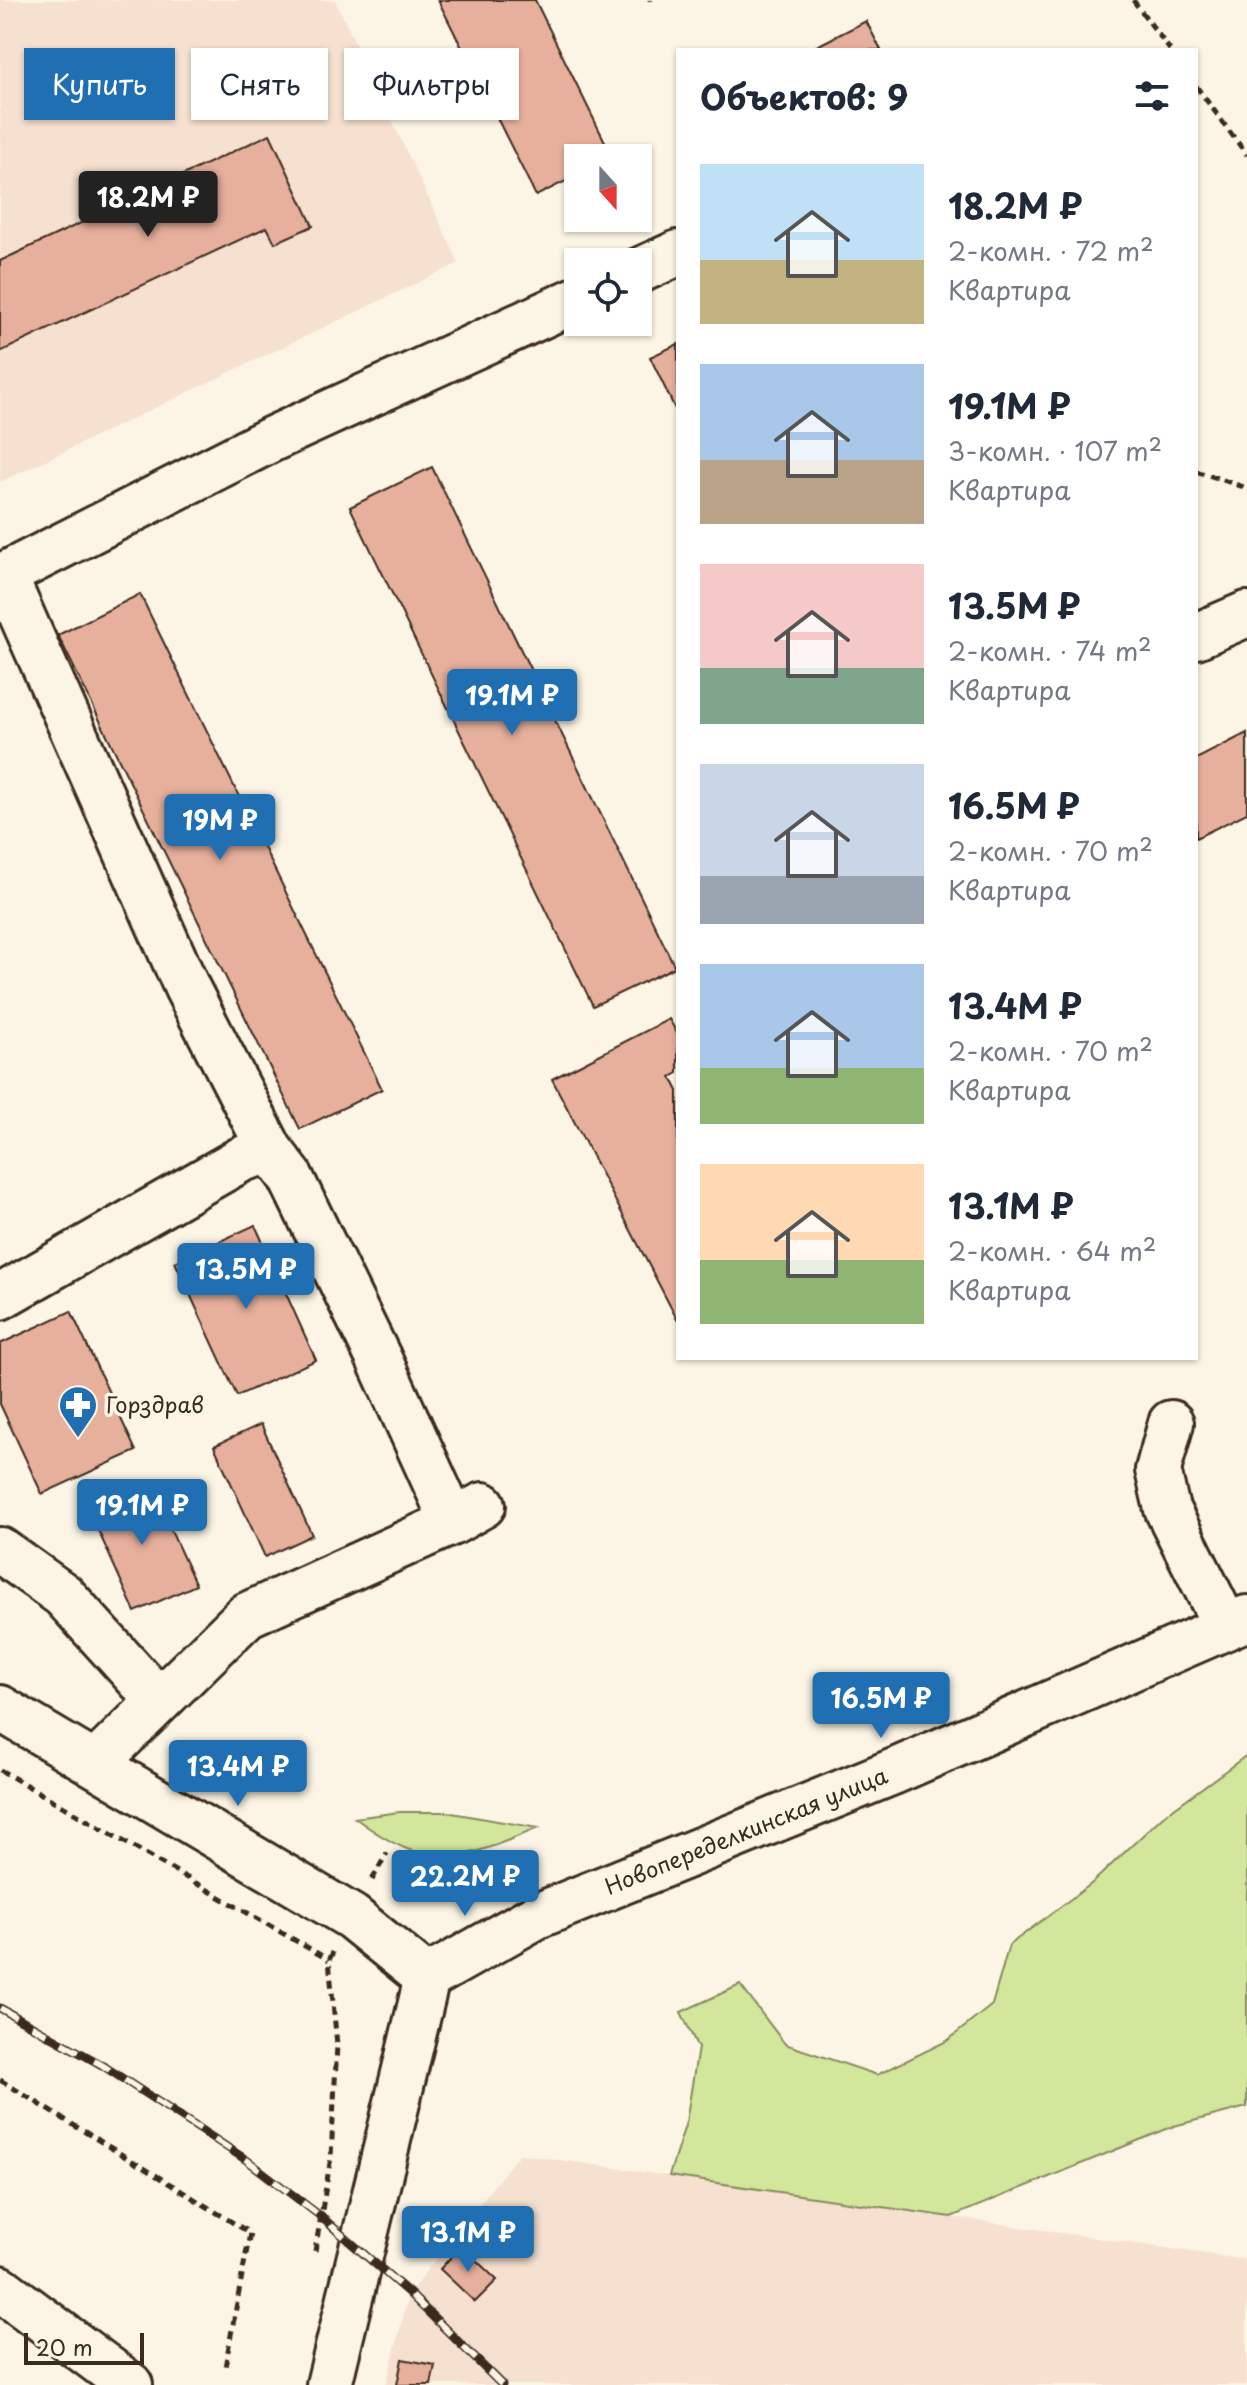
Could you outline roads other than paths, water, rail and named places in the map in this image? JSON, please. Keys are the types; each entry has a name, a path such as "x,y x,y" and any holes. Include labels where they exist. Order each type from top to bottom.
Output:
{"main road":[{"path":"652,265 676,254"},
{"path":"95,1764 247,1615 468,1513 290,1176 270,1150 187,988 4,575 272,439 564,305"},
{"path":"1198,635 1247,614"},
{"path":"0,1297 242,1159 270,1150"},
{"path":"1171,1423 1158,1470 1167,1509 1236,1622"},
{"path":"0,1550 63,1595 158,1700"},
{"name":"Новопеределкинская улица","path":"427,1978 537,1916 881,1777 1236,1622"},
{"path":"0,1708 352,1917 427,1978 329,2385"},
{"path":"0,2288 130,2385"},
{"path":"60,2334 84,2375 95,2385"}],"railway":[{"path":"0,2008 102,2065 248,2161 319,2215 409,2293 502,2385"}],"place":[{"name":"Горздрав","path":"78,1439"}]}
